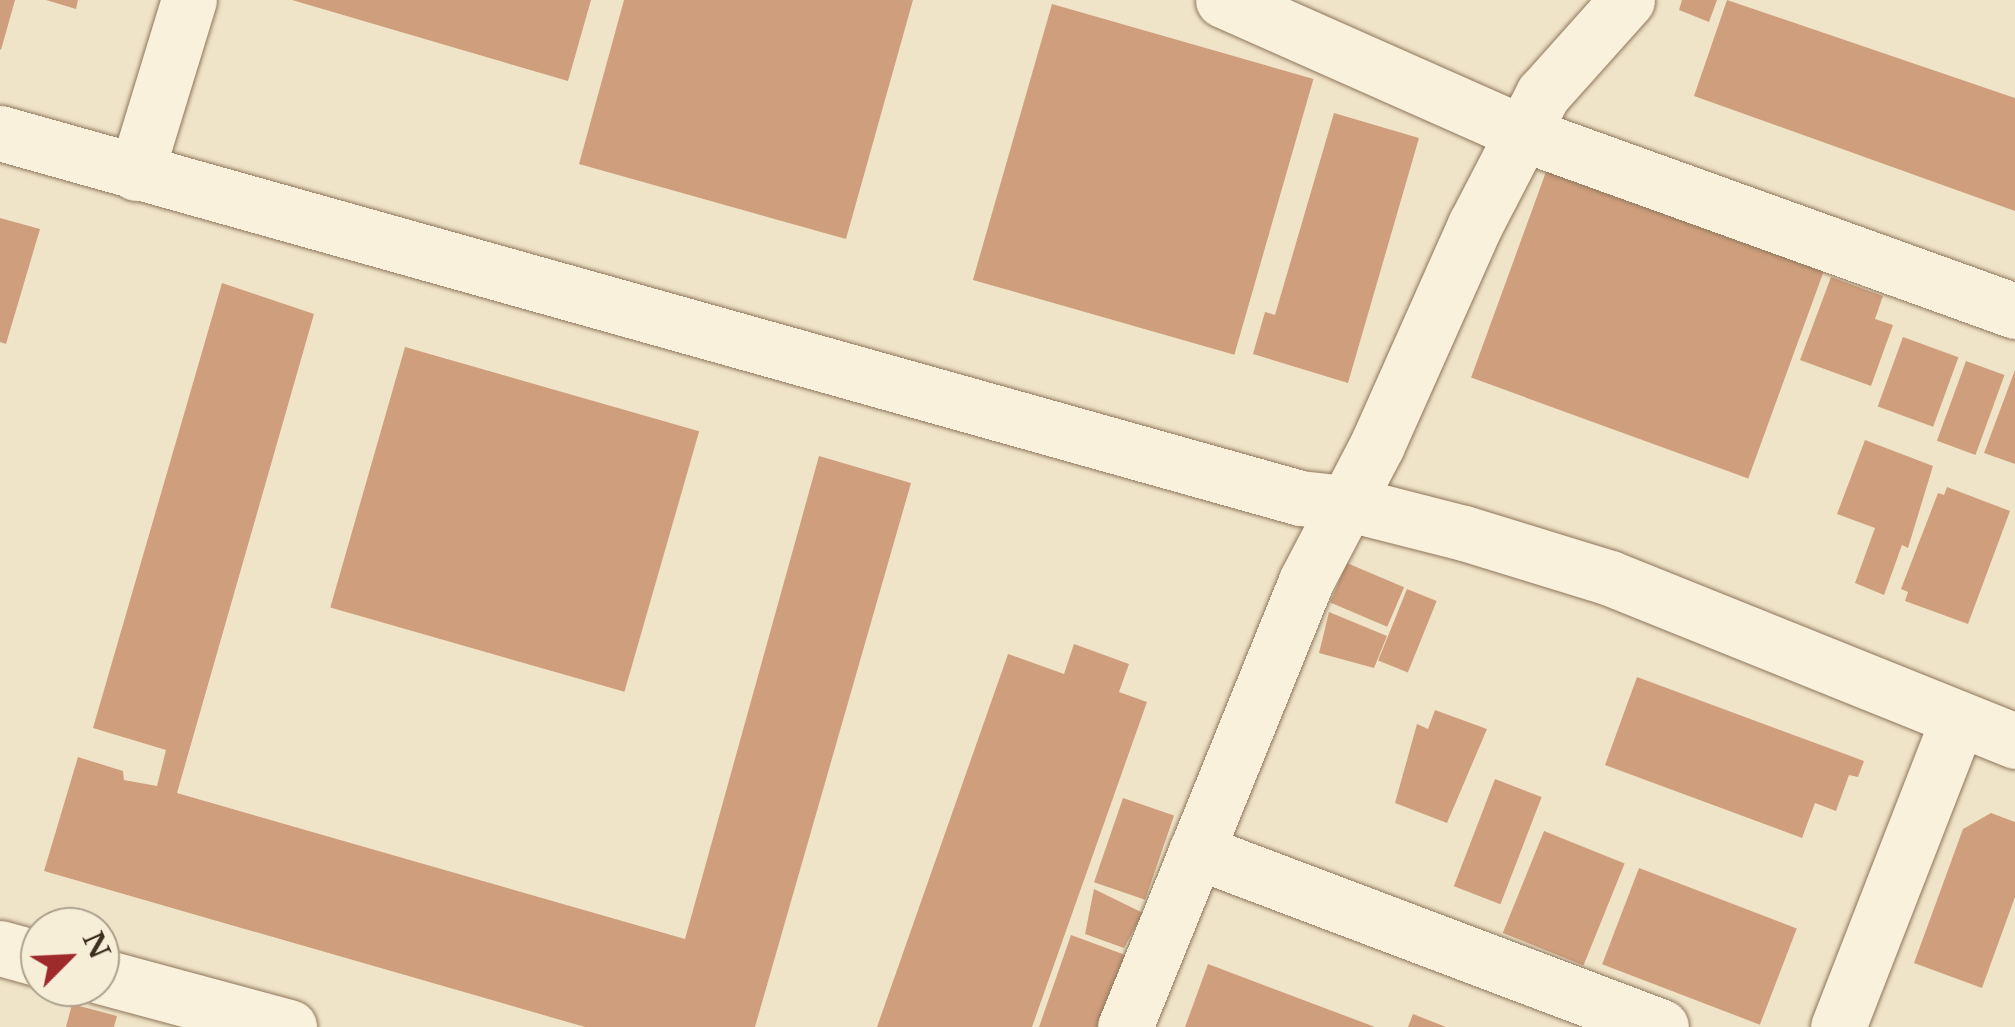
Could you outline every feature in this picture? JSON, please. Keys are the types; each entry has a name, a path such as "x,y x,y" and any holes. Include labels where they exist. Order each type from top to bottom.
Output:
{"street":[{"path":"136,173 188,0"},
{"path":"1223,0 1520,132 2015,312"},
{"path":"1125,1027 1306,581 1520,132 1544,94 1627,0"},
{"path":"0,133 1300,498 1346,502 1610,578 2015,741"},
{"path":"1838,1027 1958,718"},
{"path":"1196,851 1548,1008 1661,1027"},
{"path":"120,981 289,1027"}],"building":[{"path":"0,0 15,0 1,50 0,49"},
{"path":"46,0 78,0 76,9"},
{"path":"292,0 591,0 568,81"},
{"path":"624,0 913,0 846,239 579,164"},
{"path":"1682,0 1717,0 1709,22 1679,10"},
{"path":"1727,0 2015,98 2015,211 1694,96"},
{"path":"1052,4 1313,79 1234,355 973,280"},
{"path":"1334,113 1419,138 1348,383 1253,354 1265,312 1275,315"},
{"path":"1547,169 1824,270 1748,479 1471,378"},
{"path":"0,218 40,229 6,344 0,342"},
{"path":"1831,277 1883,296 1875,319 1893,325 1871,386 1800,360"},
{"path":"222,283 314,314 177,793 685,939 819,456 911,483 755,1027 585,1027 44,871 78,757 123,771 124,780 157,786 166,750 93,728"},
{"path":"1903,337 1958,357 1933,427 1878,407"},
{"path":"405,347 699,431 624,692 330,608"},
{"path":"1966,361 2005,375 1975,455 1937,441"},
{"path":"2015,370 2015,464 1984,453"},
{"path":"1865,440 1933,466 1908,548 1902,545 1884,595 1855,583 1875,528 1837,514"},
{"path":"1947,487 2010,511 1968,624 1905,601 1908,592 1901,589 1938,493 1944,495"},
{"path":"1347,563 1404,587 1387,627 1330,603"},
{"path":"1407,589 1437,601 1408,672 1378,660"},
{"path":"1329,612 1387,636 1374,668 1319,653"},
{"path":"1074,644 1129,664 1119,692 1147,702 1032,1027 877,1027 1008,654 1064,674"},
{"path":"1637,677 1864,761 1858,777 1849,775 1836,811 1815,803 1802,838 1605,765"},
{"path":"1435,710 1487,729 1447,823 1395,803 1417,724 1428,729"},
{"path":"1495,779 1542,797 1500,904 1454,886"},
{"path":"1123,798 1174,816 1145,900 1094,882"},
{"path":"1991,813 2015,822 2015,897 1982,988 1914,963 1963,829"},
{"path":"1544,831 1625,864 1583,966 1503,933"},
{"path":"1639,868 1797,929 1760,1025 1602,964"},
{"path":"1094,889 1143,913 1124,948 1085,934"},
{"path":"1071,935 1128,956 1103,1027 1039,1027"},
{"path":"1208,964 1375,1027 1185,1027"},
{"path":"71,1007 117,1016 114,1027 66,1027"},
{"path":"1413,1014 1446,1027 1408,1027"}]}
